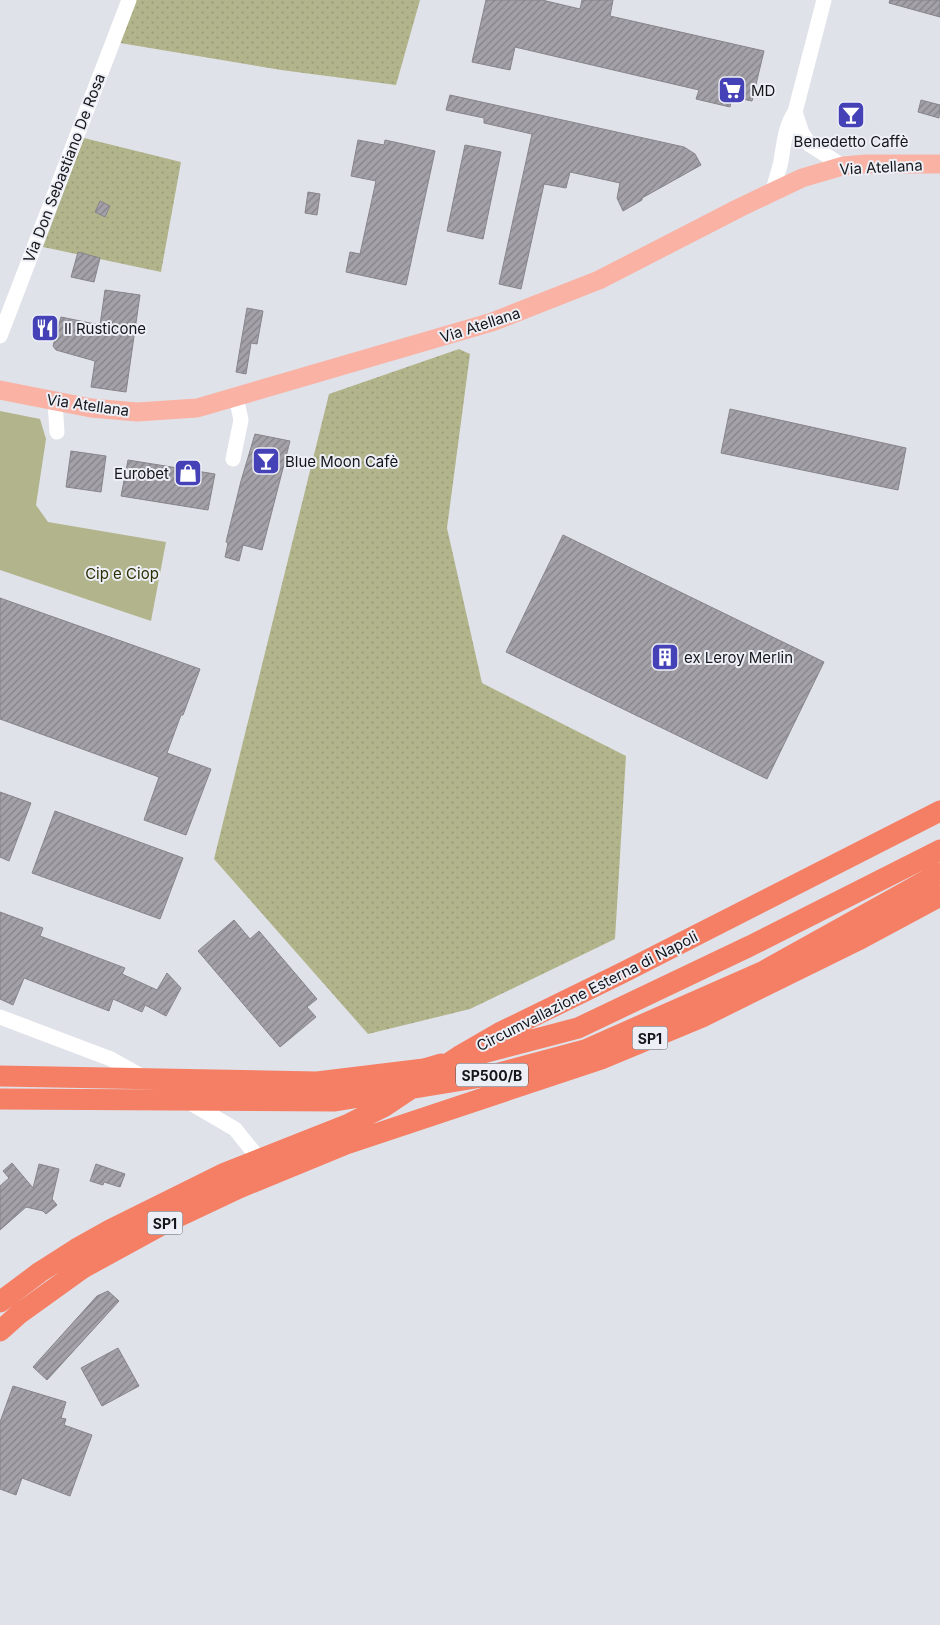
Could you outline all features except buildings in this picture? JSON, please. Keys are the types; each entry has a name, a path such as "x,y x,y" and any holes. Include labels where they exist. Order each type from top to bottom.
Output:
{"highway":[{"name":"Circumvallazione Esterna di Napoli","path":"0,1302 40,1272 110,1230 225,1173 364,1117 385,1106 499,1033 622,973 940,811"},
{"name":"SP500/B","path":"0,1076 317,1082 424,1069 578,1028 937,859"},
{"name":"SP500/B","path":"0,1099 335,1101 488,1076 585,1050 764,971 937,859"},
{"name":"SP1","path":"0,1331 83,1268 167,1222 239,1188 346,1144 601,1059 702,1016 818,960 940,896"}],"main road":[{"name":"Via Atellana","path":"0,390 91,408 137,412 197,408 492,322 598,280 802,178 843,166 866,164 940,164"}],"street":[{"name":"Via Don Sebastiano De Rosa","path":"0,336 129,0"},
{"path":"773,192 786,132 789,121 795,112 824,0"},
{"path":"795,112 802,133 810,145 843,166"},
{"path":"232,459 241,420 236,398"},
{"path":"55,402 57,432"},
{"path":"0,1017 111,1058 235,1129 260,1160"}],"green space":[{"path":"136,0 420,0 396,85 281,70 120,43"},
{"path":"84,138 181,162 161,272 43,247"},
{"path":"459,349 470,354 447,528 482,683 626,756 615,939 470,1009 368,1034 214,859 329,394"},
{"name":"Cip e Ciop","path":"0,411 40,419 46,439 36,505 48,522 166,542 151,621 0,570"}],"place":[{"name":"MD","path":"732,90"},
{"name":"Benedetto Caffè","path":"851,115"},
{"name":"Il Rusticone","path":"45,328"},
{"name":"Blue Moon Cafè","path":"266,461"},
{"name":"Eurobet","path":"188,473"},
{"name":"ex Leroy Merlin","path":"665,657"}]}
